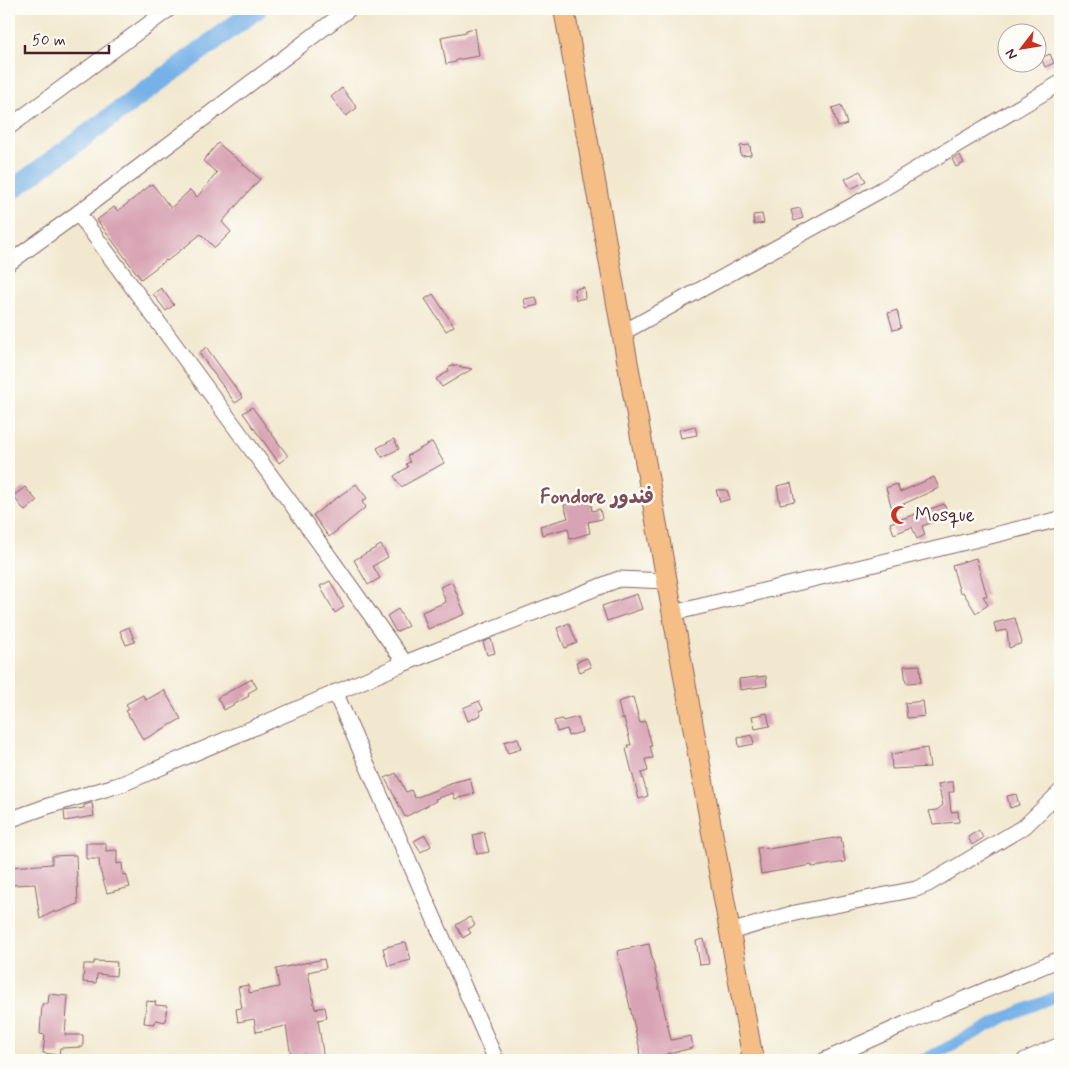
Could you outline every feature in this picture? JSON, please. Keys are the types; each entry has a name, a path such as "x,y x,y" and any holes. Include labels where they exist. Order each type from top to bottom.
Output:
{"main road":[{"path":"564,9 753,1060"}],"street":[{"path":"9,127 169,9"},
{"path":"9,263 349,9"},
{"path":"622,333 882,190 1060,83"},
{"path":"78,213 293,506 405,663"},
{"path":"672,612 1060,519"},
{"path":"9,820 48,806 122,784 405,663 619,580 667,581"},
{"path":"335,692 496,1060"},
{"path":"730,932 795,913 916,889 928,884 1025,826 1060,792"},
{"path":"825,1060 907,1023 1060,959"},
{"path":"1024,1060 1060,1045"}],"building":[{"path":"475,28 479,56 456,60 456,62 446,64 441,37 466,32 466,30"},
{"path":"1050,54 1054,63 1046,67 1046,56"},
{"path":"342,88 357,108 346,116 331,97"},
{"path":"841,105 847,124 838,127 832,108"},
{"path":"218,143 260,179 222,222 231,232 215,248 201,234 141,279 97,220 114,207 118,211 152,184 171,208 190,190 197,197 217,173 203,161"},
{"path":"750,145 751,155 741,156 740,146"},
{"path":"960,155 964,163 956,167 952,159"},
{"path":"860,171 866,181 851,189 845,179"},
{"path":"800,208 803,218 794,221 791,210"},
{"path":"762,214 764,223 754,225 753,215"},
{"path":"584,287 585,298 576,300 574,289"},
{"path":"161,288 174,305 166,311 153,294"},
{"path":"433,294 454,326 446,331 425,299"},
{"path":"536,297 538,305 526,308 524,299"},
{"path":"897,310 901,328 893,330 888,313"},
{"path":"206,347 243,398 235,403 199,353"},
{"path":"452,365 472,369 442,387 436,379 449,371 448,369"},
{"path":"252,407 288,456 279,463 243,413"},
{"path":"695,426 697,435 681,438 679,430"},
{"path":"394,439 399,449 382,457 377,448"},
{"path":"432,442 444,463 401,487 394,476 408,467 406,464 410,462 407,456"},
{"path":"934,477 939,488 892,509 886,488 897,484 900,492"},
{"path":"791,483 795,501 780,504 777,486"},
{"path":"356,484 367,498 362,502 366,507 329,537 313,515"},
{"path":"25,487 37,501 25,511 13,496"},
{"path":"716,490 727,490 730,499 720,502"},
{"path":"590,499 592,511 600,509 602,519 588,522 590,533 570,539 568,528 542,535 540,526 568,518 564,505"},
{"path":"944,504 949,516 922,526 925,535 917,539 912,527 894,534 890,523"},
{"path":"381,545 388,557 373,566 380,578 368,585 354,560"},
{"path":"976,558 987,596 983,596 988,605 976,613 963,592 960,593 952,565"},
{"path":"330,581 344,607 335,613 320,586"},
{"path":"452,582 465,614 428,629 422,612 446,602 440,587"},
{"path":"637,594 642,609 607,621 602,606"},
{"path":"398,609 408,626 396,632 387,616"},
{"path":"1015,618 1022,643 1009,648 1007,630 996,632 994,623"},
{"path":"569,623 577,643 565,648 557,628"},
{"path":"129,627 135,642 126,645 120,631"},
{"path":"491,639 495,653 487,655 483,642"},
{"path":"587,658 591,667 580,672 576,662"},
{"path":"920,665 921,682 906,683 904,666"},
{"path":"766,676 767,686 740,690 739,679"},
{"path":"252,679 257,688 248,693 249,696 224,710 217,698"},
{"path":"164,690 181,719 143,740 125,711 129,709 126,704 143,695 146,700"},
{"path":"633,697 640,723 645,721 652,746 650,746 653,758 645,759 648,771 641,773 648,796 639,799 626,749 629,748 628,745 631,745 618,702"},
{"path":"479,701 483,709 479,711 481,715 468,721 463,708"},
{"path":"923,701 925,716 907,718 905,703"},
{"path":"767,713 770,726 755,729 752,716"},
{"path":"578,717 582,732 568,736 567,729 557,732 554,721"},
{"path":"752,735 754,744 739,747 738,738"},
{"path":"518,738 521,749 508,753 504,742"},
{"path":"927,748 930,767 892,769 891,754"},
{"path":"396,773 406,792 411,790 415,798 450,783 470,778 474,794 455,799 453,793 435,799 436,801 405,817 385,778"},
{"path":"953,782 954,792 949,792 951,812 958,811 959,822 933,824 929,811 937,810 943,805 938,784"},
{"path":"1016,794 1019,805 1010,808 1007,796"},
{"path":"92,803 94,816 65,821 64,811 84,808 84,805"},
{"path":"979,830 983,838 972,845 968,837"},
{"path":"484,832 489,852 477,854 473,835"},
{"path":"425,835 431,846 421,852 414,841"},
{"path":"841,837 845,862 812,867 812,865 761,874 757,848 768,847 768,849"},
{"path":"86,843 106,843 106,851 117,850 117,864 122,863 123,875 126,874 130,887 107,893 100,870 99,859 86,859"},
{"path":"76,855 78,904 55,913 55,911 40,919 35,884 11,885 11,867 52,864 52,856"},
{"path":"470,917 475,925 468,929 471,933 463,938 456,925"},
{"path":"704,939 709,964 700,965 696,941"},
{"path":"406,942 411,960 388,966 383,948"},
{"path":"649,944 671,1040 691,1036 693,1048 667,1054 668,1060 640,1060 639,1046 617,951"},
{"path":"324,959 326,968 308,972 315,1009 325,1007 327,1018 318,1020 324,1060 306,1060 305,1054 291,1056 286,1026 256,1032 254,1019 238,1022 236,1009 242,1008 238,987 248,985 249,993 279,987 276,969"},
{"path":"94,961 117,962 116,976 97,974 96,983 83,982 84,964 94,964"},
{"path":"49,994 68,996 65,1035 83,1035 83,1047 60,1048 59,1055 43,1053 45,1035 40,1034 42,1004 48,1004"},
{"path":"147,1001 156,1002 155,1005 167,1006 165,1022 156,1020 154,1024 144,1023"}],"waterway":[{"path":"9,192 257,9"},
{"path":"923,1060 1006,1017 1060,995"}],"place":[{"name":"Mosque","path":"900,515"}],"district":[{"name":"Fondore فندور","path":"597,497"}]}
